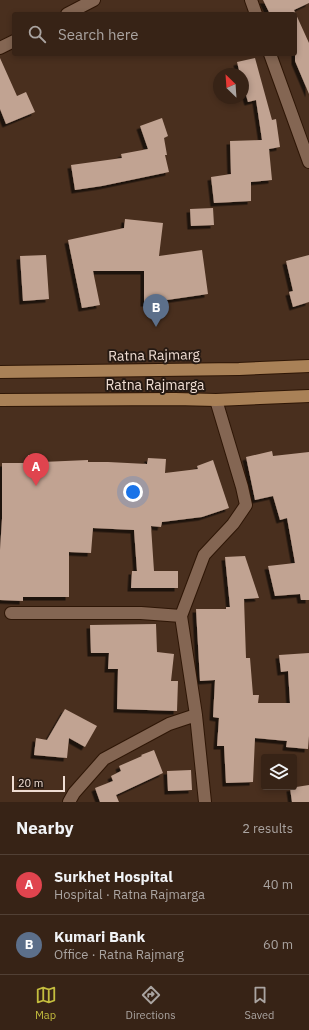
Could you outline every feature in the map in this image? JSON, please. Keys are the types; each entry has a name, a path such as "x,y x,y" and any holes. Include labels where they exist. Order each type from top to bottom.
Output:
{"main road":[{"name":"Ratna Rajmarg","path":"0,372 239,369 309,366"},
{"name":"Ratna Rajmarga","path":"0,400 216,400 309,396"}],"street":[{"path":"71,12 94,0"},
{"path":"251,0 255,12"},
{"path":"0,48 12,42"},
{"path":"271,56 309,162"},
{"path":"205,802 196,715 181,616 204,555 233,524 246,505 216,400"},
{"path":"12,613 141,613 181,616"},
{"path":"69,802 74,793 104,759 169,724 196,715"}],"building":[{"path":"263,0 309,0 309,3 294,10 295,12 269,12"},
{"path":"297,17 309,43 309,94 295,61 295,56 297,56"},
{"path":"0,58 17,96 26,92 35,112 6,124 0,109"},
{"path":"255,58 272,120 276,119 280,147 269,149 272,180 251,182 251,201 214,203 211,177 231,174 230,141 262,140 256,100 249,102 249,68 238,68 237,62"},
{"path":"162,118 168,136 164,138 167,155 165,155 169,172 75,190 71,165 122,158 121,154 148,149 140,126"},
{"path":"213,208 214,225 191,226 190,209"},
{"path":"125,219 163,223 159,256 202,250 208,294 167,300 167,304 144,303 144,271 93,271 100,305 82,308 68,240 124,228"},
{"path":"46,255 49,299 23,301 20,256"},
{"path":"309,255 309,302 293,307 289,292 293,291 286,261"},
{"path":"272,451 273,456 309,452 309,600 301,600 300,594 275,596 268,566 295,563 287,518 280,520 273,496 255,500 246,457"},
{"path":"28,455 42,455 42,462 88,460 88,462 147,464 148,458 166,459 165,473 198,469 197,466 213,460 229,508 202,517 162,522 161,527 151,526 154,571 178,571 178,588 131,588 132,571 137,571 134,530 93,528 91,553 69,552 69,597 23,597 23,601 0,600 2,463 28,463"},
{"path":"245,556 259,598 244,599 246,658 250,658 253,695 259,695 258,703 290,703 288,671 281,672 279,655 309,653 308,749 286,747 287,741 255,738 253,782 226,783 224,746 217,746 219,718 213,717 215,680 200,681 196,609 226,609 226,607 230,607 225,557"},
{"path":"156,624 157,652 174,654 171,681 178,681 177,711 117,709 118,669 108,669 109,653 91,653 90,625"},
{"path":"65,709 97,726 85,747 69,738 67,758 34,755 36,738 47,740"},
{"path":"154,750 163,773 116,795 119,802 100,802 95,788 113,781 111,776 121,771 119,766"},
{"path":"191,770 192,790 168,791 167,771"},
{"path":"309,785 309,802 292,802 290,790 297,790 297,787"}],"place":[{"name":"Kumari Bank","path":"156,327"},
{"name":"Surkhet Hospital","path":"36,486"}]}
